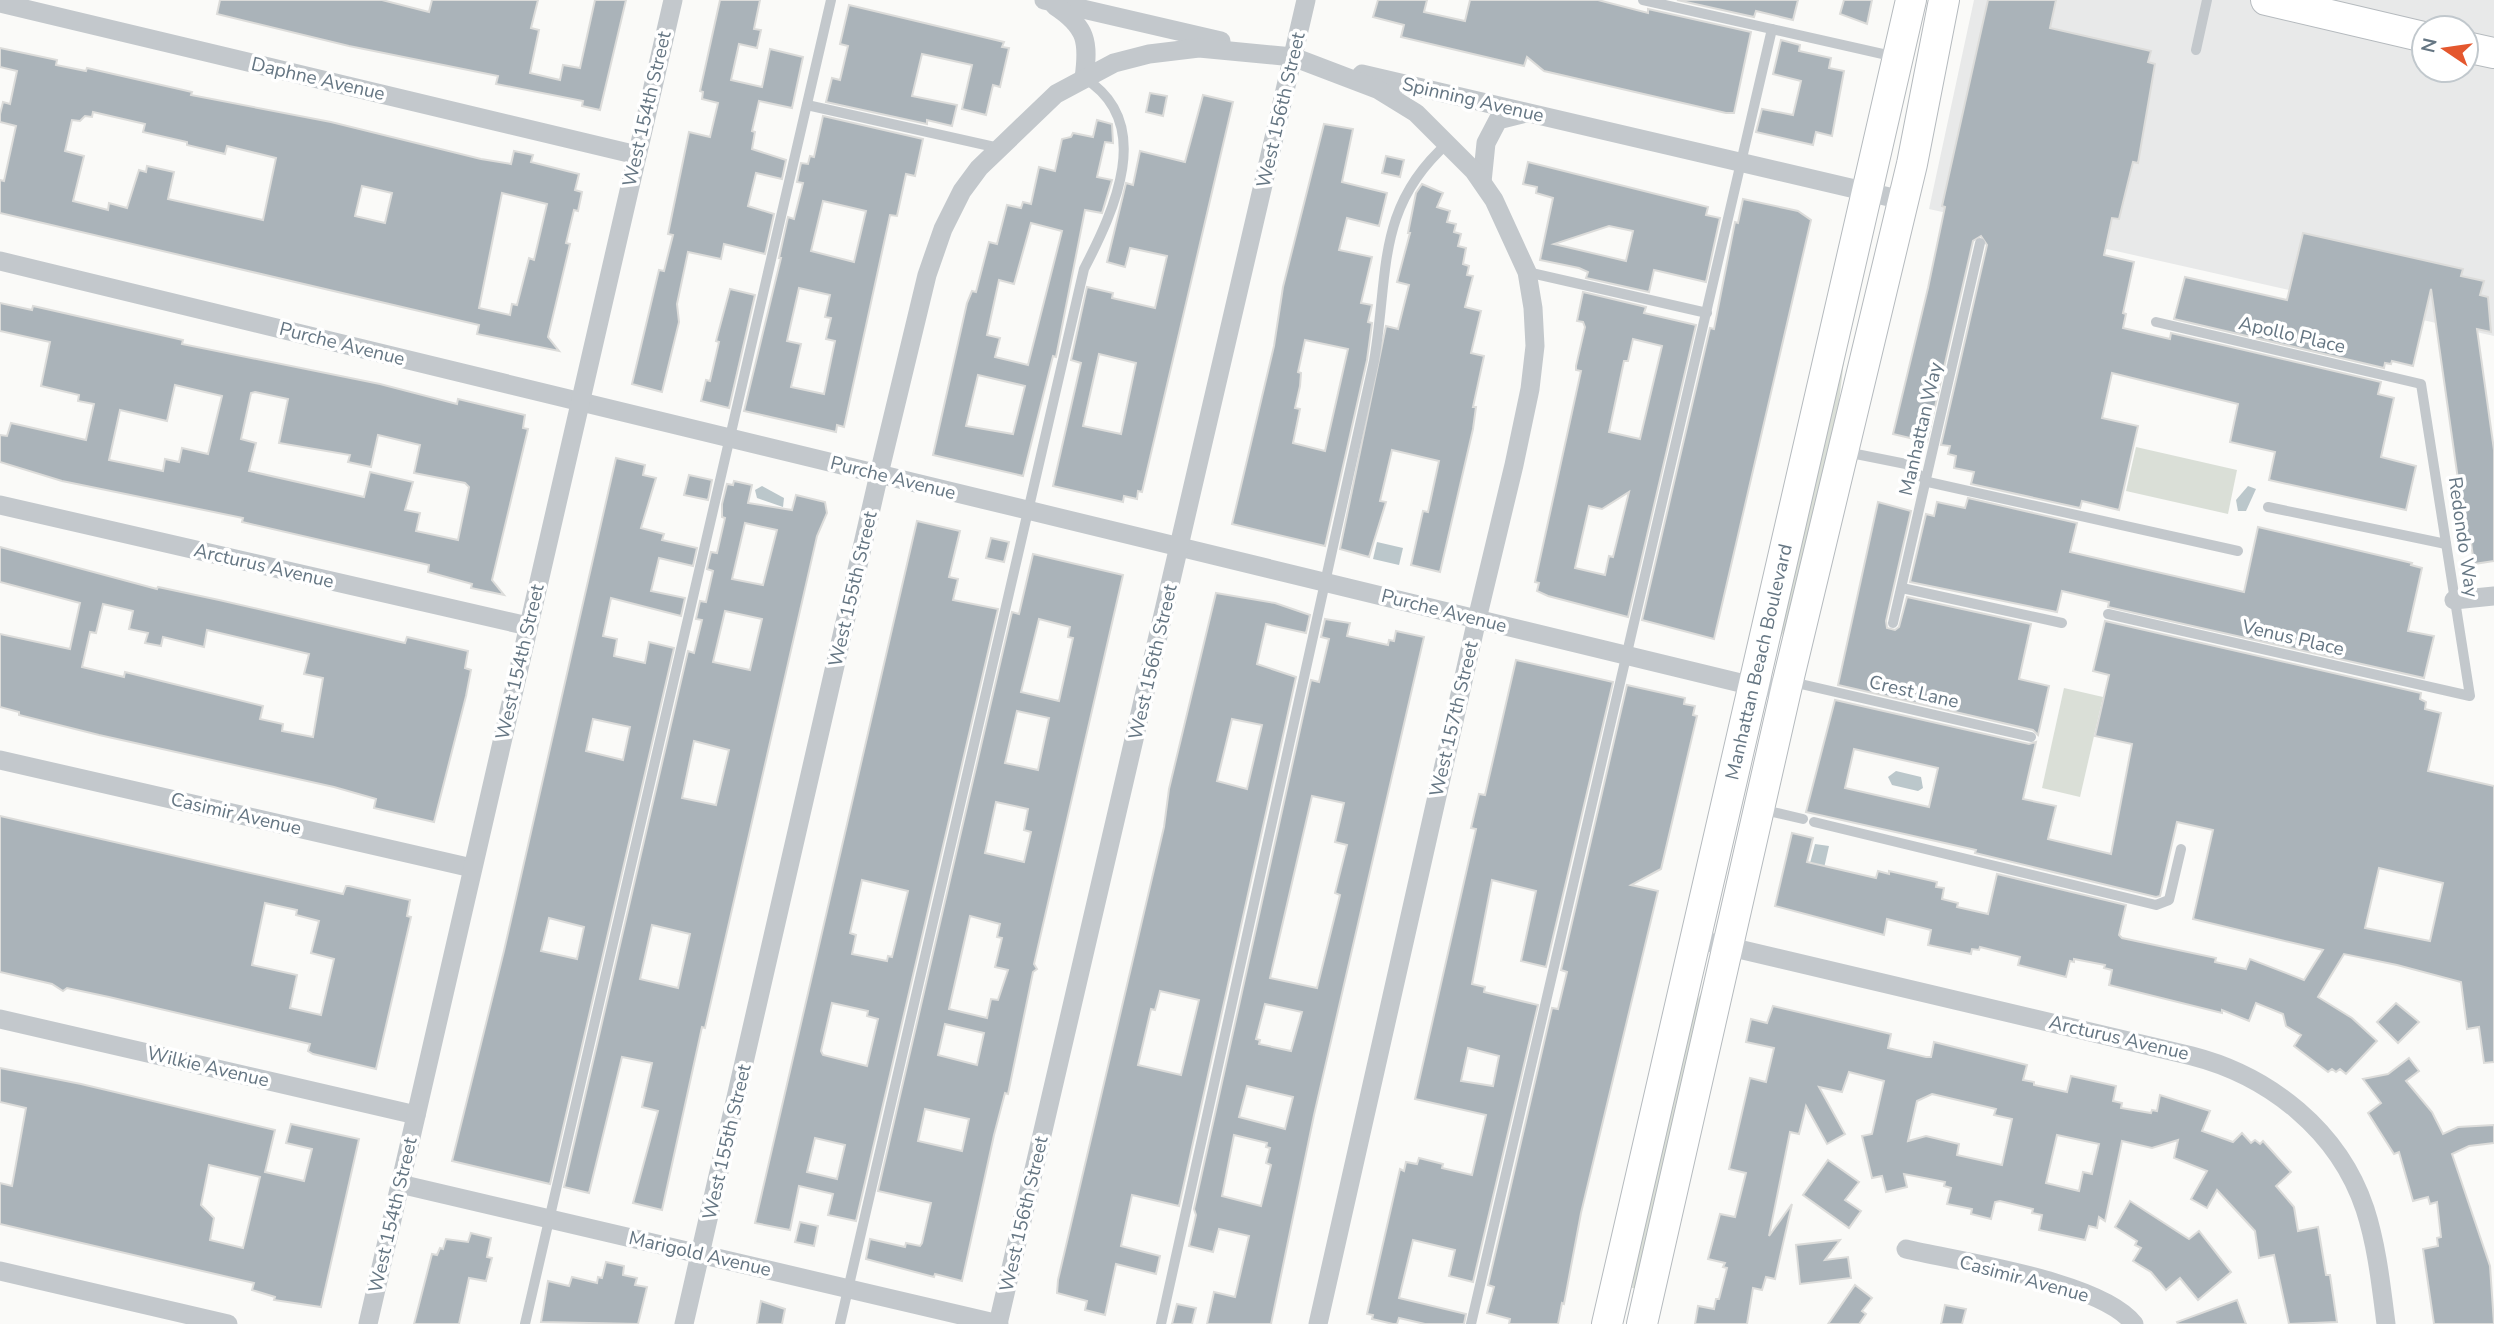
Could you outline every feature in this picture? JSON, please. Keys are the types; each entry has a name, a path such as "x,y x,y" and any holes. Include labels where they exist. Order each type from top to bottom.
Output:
{"main road":[{"name":"Manhattan Beach Boulevard","path":"1607,1324 1911,0"},
{"name":"Manhattan Beach Boulevard","path":"1642,1324 1902,200 1944,0"},
{"path":"2266,0 2410,34"}],"street":[{"name":"West 154th Street","path":"368,1324 673,0"},
{"name":"Spinning Avenue","path":"1044,0 1902,200"},
{"path":"1044,0 1074,19 1088,47 1084,78"},
{"name":"West 156th Street","path":"999,1324 1306,0"},
{"name":"Daphne Avenue","path":"0,3 637,155"},
{"name":"West 155th Street","path":"684,1324 879,474 927,275 943,229 962,191 999,148 1056,94 1114,63 1149,54 1199,48 1293,57"},
{"name":"West 157th Street","path":"1293,57 1377,89 1416,113 1448,142 1482,183 1513,237 1527,272 1535,346 1530,389 1318,1324"},
{"path":"1482,183 1486,143 1498,120 1526,113"},
{"name":"Purche Avenue","path":"0,261 1753,686 1788,685"},
{"name":"Arcturus Avenue","path":"0,505 528,626"},
{"path":"2454,600 2494,596"},
{"name":"Casimir Avenue","path":"0,760 472,868"},
{"name":"Arcturus Avenue","path":"1696,939 2214,1061 2263,1084 2292,1104 2323,1134 2347,1171 2365,1208 2378,1262 2386,1324"},
{"name":"Wilkie Avenue","path":"0,1019 416,1115"},
{"name":"Marigold Avenue","path":"400,1184 999,1324"},
{"name":"Casimir Avenue","path":"1906,1249 2076,1289 2111,1304 2134,1324"},
{"path":"0,1271 228,1324"}],"lane":[{"path":"525,1324 831,0"},
{"path":"1643,0 1897,57"},
{"path":"2196,50 2207,0"},
{"path":"1471,1324 1772,29"},
{"path":"841,1324 1031,511 1084,269 1112,211 1125,147 1118,113 1103,90 1084,78"},
{"path":"807,105 999,148"},
{"path":"1161,1324 1374,360 1383,311 1388,245 1400,203 1424,164 1448,142"},
{"name":"Manhattan Way","path":"1893,623 1928,482 1980,243"},
{"path":"1527,272 1707,313"},
{"name":"Apollo Place","path":"2156,322 2421,384"},
{"name":"Redondo Way","path":"2421,384 2470,696"},
{"path":"1842,451 1906,464 1928,482 2238,551"},
{"path":"2268,507 2446,544"},
{"path":"1902,588 2062,623"},
{"name":"Venus Place","path":"2108,614 2470,696"},
{"name":"Crest Lane","path":"1788,685 2031,737"},
{"path":"1760,809 1803,819"},
{"path":"1814,822 2157,905 2169,900 2180,849"}],"shaded area":[{"path":"1974,0 2494,0 2494,336 1929,209"},
{"path":"1845,352 1838,410 1790,617 1779,642 1776,640"},
{"path":"2136,447 2237,470 2228,514 2126,491"},
{"path":"762,486 784,498 783,507 757,498 755,490"},
{"path":"2248,486 2256,489 2246,511 2238,511 2236,500"},
{"path":"1377,542 1403,548 1399,565 1373,559"},
{"path":"2064,688 2103,697 2080,797 2042,788"},
{"path":"1896,771 1921,777 1923,788 1918,791 1892,785 1888,777"},
{"path":"1815,844 1829,846 1822,877 1804,864 1810,863"},
{"path":"1703,989 1706,990 1637,1288 1632,1288 1634,1265 1692,1011"}],"building":[{"path":"220,0 382,0 429,12 432,0 538,0 531,28 539,30 530,73 560,80 563,65 580,68 595,0 626,0 600,110 582,106 583,101 496,84 498,76 349,46 217,14"},
{"path":"720,0 760,0 754,29 761,30 757,48 739,44 731,80 762,87 770,49 803,57 792,108 759,101 752,131 755,132 752,149 786,160 782,179 756,173 748,206 774,214 765,254 724,244 721,259 688,252 677,304 679,322 662,392 632,384 659,270 664,271 673,235 668,234 689,132 710,137 718,103 702,99 703,92 700,91"},
{"path":"1378,0 1427,0 1424,12 1465,21 1470,0 1598,0 1648,13 1648,9 1751,32 1734,113 1726,113 1544,71 1527,57 1524,66 1401,37 1404,25 1373,17"},
{"path":"1677,0 1798,0 1793,20 1756,11 1754,17"},
{"path":"1844,0 1872,0 1867,24 1840,14"},
{"path":"1988,0 2056,0 2050,28 2151,51 2148,62 2155,64 2138,163 2133,162 2119,219 2112,218 2104,255 2134,262 2123,313 2126,314 2123,328 2170,339 2171,333 2381,382 2378,394 2394,398 2381,457 2416,466 2406,510 2269,480 2275,452 2230,442 2238,404 2112,373 2102,418 2138,426 2119,510 2082,501 2080,508 1971,484 1974,472 1954,468 1956,456 1948,454 1950,446 1941,445 1987,245 1981,236 1973,241 1927,442 1893,434 1928,288 1945,207 1942,206"},
{"path":"849,5 1004,42 1002,47 1009,48 1000,87 993,85 986,115 962,109 972,65 922,54 912,96 957,105 952,126 927,120 927,124 826,102 832,78 840,80 848,46 840,44"},
{"path":"1781,40 1800,45 1799,51 1831,58 1829,68 1844,71 1832,136 1816,132 1813,145 1756,132 1762,109 1793,115 1801,81 1773,74"},
{"path":"0,48 57,60 56,65 86,71 87,68 192,92 191,95 331,122 481,159 511,164 514,151 533,155 531,162 579,174 575,190 582,192 578,211 574,210 566,243 570,244 548,337 559,351 477,334 479,325 0,213 0,180 4,181 16,126 0,122 0,114 3,102 10,104 17,71 0,67","holes":["93,112 145,124 143,132 187,142 187,145 225,154 227,146 276,158 263,220 168,199 174,172 147,166 146,172 139,170 127,208 109,203 108,210 73,201 84,156 65,151 72,120 80,121 85,116 92,117","362,186 392,193 385,223 355,216","502,193 547,204 534,260 529,258 517,305 512,304 510,315 479,308"]},
{"path":"1150,93 1167,96 1163,116 1146,112"},
{"path":"1203,95 1233,102 1142,492 1138,491 1137,499 1124,496 1123,502 1053,486 1081,363 1071,360 1087,287 1113,293 1112,298 1155,308 1167,256 1130,248 1125,267 1107,262 1126,183 1133,185 1140,151 1185,162","holes":["1099,354 1136,363 1121,434 1083,426"]},
{"path":"823,116 923,139 915,176 906,174 897,216 890,215 844,427 837,425 836,432 744,411 781,258 788,217 794,219 803,183 797,182 801,163 808,164 810,156 814,157","holes":["823,201 866,211 854,262 811,251","799,288 830,295 825,317 831,318 826,339 835,341 824,394 791,387 801,344 787,341"]},
{"path":"1097,120 1112,124 1113,143 1105,142 1097,177 1112,180 1102,213 1085,210 1056,357 1053,356 1023,476 933,455 967,303 972,291 976,292 989,242 997,244 1007,205 1021,208 1023,202 1031,204 1039,167 1055,171 1062,139 1071,137 1073,133 1093,137","holes":["1031,223 1062,231 1028,365 995,357 1000,338 987,335 999,280 1014,284","978,375 1025,386 1013,434 966,426"]},
{"path":"1324,124 1353,129 1342,182 1387,193 1379,226 1347,218 1339,250 1372,257 1361,303 1372,305 1368,322 1372,323 1367,360 1325,546 1232,524 1274,346 1283,287","holes":["1305,340 1348,349 1325,451 1293,443 1300,409 1295,408 1300,386 1301,373 1298,372"]},
{"path":"1386,156 1404,160 1400,177 1382,173"},
{"path":"1528,162 1708,207 1706,215 1720,218 1706,282 1654,270 1649,292 1586,278 1588,272 1579,268 1540,260 1553,198 1536,193 1537,187 1523,184","holes":["1609,226 1633,231 1626,261 1554,244"]},
{"path":"1422,184 1443,193 1437,207 1450,211 1447,222 1456,224 1454,232 1461,234 1458,246 1466,248 1463,264 1469,266 1467,275 1473,276 1465,307 1481,311 1471,353 1484,356 1473,407 1476,407 1473,429 1440,572 1411,565 1423,511 1428,512 1439,461 1392,450 1380,501 1386,502 1369,557 1340,549 1386,326 1398,329 1409,285 1397,282 1410,233 1416,193"},
{"path":"1743,199 1798,211 1811,220 1714,639 1642,620 1710,328 1714,329 1735,222 1738,223"},
{"path":"2303,233 2463,269 2461,276 2484,281 2480,295 2488,297 2491,332 2477,329 2494,450 2494,561 2474,564 2471,542 2467,543 2431,289 2413,366 2392,361 2391,364 2385,363 2384,368 2174,319 2185,277 2287,300"},
{"path":"730,289 755,295 729,408 701,401 706,380 710,381 719,342 716,341"},
{"path":"1583,292 1646,307 1644,313 1696,325 1628,617 1548,596 1537,591 1539,583 1535,582 1581,371 1576,370 1576,366 1585,327 1583,322 1577,321","holes":["1633,339 1662,346 1640,439 1609,432 1624,361 1628,361","1629,492 1613,557 1609,556 1605,575 1575,568 1589,506 1602,509"]},
{"path":"0,303 32,310 33,306 183,340 182,344 380,384 457,404 458,399 525,415 523,428 528,429 492,580 504,595 471,588 472,584 428,572 429,565 242,522 243,518 62,481 0,462 0,435 7,436 11,423 86,440 94,404 78,401 79,395 41,386 50,342 0,331","holes":["175,385 222,396 208,454 182,448 179,462 165,459 163,471 109,460 120,410 167,421","251,393 288,399 279,443 350,455 348,462 371,467 378,435 420,445 414,473 465,483 469,487 458,540 416,531 420,513 405,510 413,482 370,472 364,497 249,471 256,443 241,439"]},
{"path":"616,458 645,465 643,475 656,478 641,528 664,534 662,540 697,548 693,566 659,558 651,591 685,598 681,616 611,598 603,636 617,639 614,656 645,663 649,642 674,648 550,1184 452,1161 504,951","holes":["593,719 630,727 623,760 586,751","549,918 584,927 577,959 541,951"]},
{"path":"689,475 712,480 708,500 684,495"},
{"path":"734,481 752,485 748,503 792,510 796,495 825,502 827,513 817,536 662,1210 633,1203 658,1111 642,1107 652,1063 622,1057 589,1193 564,1187 688,651 694,653 702,620 696,619 700,601 706,602 713,571 707,569 711,552 717,553 725,518 722,517 722,504 727,484 733,485","holes":["745,523 777,530 763,585 732,579","725,611 762,619 750,670 713,662","694,741 729,750 716,805 682,798","652,925 690,934 678,988 640,979"]},
{"path":"1968,498 2077,523 2070,552 2244,592 2258,527 2412,563 2411,565 2422,568 2408,631 2434,636 2424,678 2108,607 2109,602 2062,591 2057,612 1910,582 1926,514 1934,516 1937,502 1965,508"},
{"path":"1878,502 1911,511 1886,621 1887,628 1895,630 1899,627 1907,597 2031,624 2019,679 2049,686 2038,735 2033,730 1838,685"},
{"path":"917,521 960,531 949,577 958,579 953,600 998,609 856,1221 828,1215 833,1194 799,1186 790,1230 755,1223","holes":["862,880 908,891 892,957 888,956 887,961 852,954 856,935 850,933","832,1003 868,1011 867,1016 878,1019 867,1066 823,1055 821,1051","815,1138 845,1145 837,1179 807,1172"]},
{"path":"991,538 1009,542 1004,562 986,558"},
{"path":"0,547 157,589 158,587 219,600 405,643 407,637 468,651 465,668 471,670 466,696 434,822 374,808 376,799 334,787 99,735 19,715 19,712 0,707 0,634 70,649 80,603 0,582","holes":["103,604 133,611 129,629 148,633 145,643 161,646 163,637 204,647 207,630 309,654 304,674 323,678 313,737 282,731 283,724 260,719 263,706 125,672 124,677 82,667 90,632 96,633"]},
{"path":"1033,554 1123,575 1034,964 1037,969 1033,972 1008,1094 1005,1093 994,1135 962,1281 935,1274 934,1277 866,1259 870,1239 905,1247 906,1243 920,1246 922,1243 931,1203 878,1191 1012,612 1019,614","holes":["1039,619 1070,627 1068,637 1073,638 1059,701 1021,692","1017,711 1049,718 1038,770 1005,763","996,802 1028,809 1024,830 1031,832 1024,862 985,853","970,916 1000,924 997,937 1002,938 995,967 1008,970 998,1000 991,999 987,1018 949,1009","945,1024 984,1033 977,1065 938,1055","925,1109 969,1119 962,1151 918,1141"]},
{"path":"1216,593 1275,603 1310,615 1306,633 1266,624 1257,664 1296,677 1179,1206 1132,1195 1121,1246 1160,1256 1156,1274 1116,1264 1105,1315 1085,1310 1087,1301 1057,1293 1058,1280 1164,827 1169,789","holes":["1232,719 1262,725 1247,789 1217,781","1160,991 1199,1000 1181,1075 1138,1065 1151,1009 1155,1010"]},
{"path":"1325,619 1350,623 1347,636 1388,645 1389,640 1394,641 1396,631 1424,637 1314,1115 1271,1324 1207,1324 1214,1292 1235,1297 1249,1236 1219,1229 1213,1252 1189,1246 1196,1215 1194,1209 1311,680 1319,682 1329,639 1321,637","holes":["1312,796 1344,803 1335,842 1347,845 1335,893 1340,895 1317,988 1270,978","1265,1004 1302,1012 1291,1051 1259,1044 1260,1040 1256,1039","1247,1086 1293,1097 1285,1129 1239,1117","1234,1135 1267,1143 1266,1147 1270,1148 1266,1163 1271,1165 1261,1206 1222,1196"]},
{"path":"2105,621 2421,693 2420,699 2426,702 2425,709 2441,713 2428,771 2494,786 2494,1062 2484,1063 2479,1027 2467,1029 2461,982 2397,965 2344,954 2318,997 2352,1018 2377,1041 2346,1074 2340,1069 2328,1072 2294,1046 2301,1035 2286,1026 2283,1014 2256,1003 2249,1021 2222,1010 2222,1013 2109,985 2112,970 2104,968 2105,965 2074,959 2074,962 2070,961 2066,977 2018,965 2020,957 1980,947 1979,950 1972,949 1971,954 1928,945 1931,930 1887,919 1884,935 1775,906 1792,833 1813,838 1807,862 1876,878 1878,871 1889,874 1889,871 1937,882 1936,887 1944,888 1942,899 1958,903 1957,907 1988,914 1997,874 2126,905 2119,935 2122,938 2216,958 2215,962 2246,969 2250,959 2304,980 2323,950 2193,919 2213,830 2177,822 2160,896 2156,897 1975,853 1976,850 1806,812 1835,700 2029,744 2036,742 2023,799 2056,806 2048,839 2111,854 2132,744 2095,736 2109,675 2093,671","holes":["1854,749 1938,768 1929,807 1845,788","2379,868 2443,883 2430,941 2365,928"]},
{"path":"1516,660 1613,682 1546,967 1521,961 1536,891 1492,880 1472,984 1485,987 1484,992 1538,1005 1473,1282 1449,1276 1455,1250 1413,1240 1399,1298 1466,1314 1464,1324 1425,1324 1399,1318 1397,1324 1393,1324 1372,1319 1373,1315 1367,1314 1400,1169 1404,1171 1406,1162 1417,1164 1419,1158 1443,1164 1442,1168 1472,1175 1486,1115 1415,1099 1476,829 1471,828 1479,794 1485,795","holes":["1468,1048 1499,1056 1493,1086 1461,1081"]},
{"path":"1627,685 1685,698 1684,704 1695,706 1693,715 1697,716 1661,869 1631,885 1658,891 1581,1213 1558,1324 1509,1324 1510,1319 1487,1313 1494,1287 1488,1285 1552,1008 1558,1009 1567,972 1561,970"},
{"path":"0,816 343,894 346,886 349,886 410,900 407,916 411,917 376,1069 313,1054 308,1051 310,1044 109,997 67,988 63,991 52,984 0,972","holes":["265,903 297,910 296,915 319,921 311,953 334,959 321,1015 290,1008 297,975 252,965"]},
{"path":"2396,1003 2419,1022 2398,1043 2377,1022"},
{"path":"1773,1006 1891,1034 1888,1048 1926,1057 1931,1057 1934,1042 2027,1065 2023,1080 2034,1082 2034,1085 2067,1092 2071,1076 2116,1086 2113,1101 2122,1103 2121,1108 2151,1113 2152,1110 2157,1111 2160,1095 2210,1111 2202,1131 2233,1142 2242,1133 2251,1143 2255,1140 2260,1144 2263,1141 2291,1172 2276,1186 2294,1207 2298,1231 2318,1227 2326,1275 2330,1275 2337,1322 2289,1324 2274,1255 2259,1258 2255,1231 2217,1190 2207,1208 2191,1199 2207,1171 2174,1158 2178,1140 2152,1148 2122,1141 2105,1221 2099,1217 2097,1228 2089,1226 2085,1240 2039,1230 2042,1215 2032,1213 2033,1209 2000,1201 1995,1202 1991,1219 1971,1214 1972,1209 1947,1204 1951,1188 1944,1186 1945,1182 1904,1174 1907,1187 1886,1192 1882,1176 1872,1178 1862,1136 1872,1134 1884,1081 1849,1072 1842,1092 1819,1087 1845,1134 1827,1144 1806,1106 1799,1134 1790,1132 1769,1236 1792,1204 1775,1279 1766,1277 1762,1290 1753,1288 1747,1324 1695,1324 1698,1306 1714,1309 1727,1268 1723,1267 1725,1263 1708,1259 1720,1214 1735,1217 1746,1173 1729,1169 1750,1078 1766,1082 1774,1048 1746,1042 1751,1019 1767,1023","holes":["1932,1094 1996,1109 1994,1115 2012,1119 2002,1165 1957,1155 1959,1144 1926,1136 1908,1141 1917,1101","2057,1135 2099,1144 2092,1174 2083,1172 2079,1191 2046,1183"]},
{"path":"2409,1058 2419,1071 2406,1081 2432,1112 2443,1134 2458,1127 2494,1125 2494,1143 2469,1146 2452,1154 2490,1266 2494,1324 2434,1324 2423,1249 2438,1246 2437,1238 2441,1237 2437,1202 2430,1204 2428,1197 2413,1201 2399,1152 2394,1154 2368,1113 2381,1103 2363,1079 2388,1074"},
{"path":"0,1068 81,1084 275,1130 265,1172 304,1181 312,1149 286,1143 291,1124 359,1139 321,1307 274,1300 275,1297 252,1290 254,1283 0,1224 0,1183 12,1186 26,1108 0,1102","holes":["209,1165 260,1177 243,1248 210,1240 214,1218 201,1205"]},
{"path":"1828,1160 1859,1182 1845,1200 1861,1211 1849,1228 1803,1195"},
{"path":"2130,1201 2189,1239 2199,1231 2231,1272 2198,1300 2180,1278 2166,1290 2151,1272 2133,1261 2141,1248 2135,1245 2137,1241 2115,1227"},
{"path":"800,1222 818,1226 814,1246 795,1242"},
{"path":"471,1233 491,1238 487,1257 492,1258 486,1281 469,1278 459,1324 414,1324 432,1254 437,1255 440,1248 443,1249 446,1239 468,1242"},
{"path":"1840,1240 1825,1260 1848,1257 1851,1278 1800,1284 1796,1245"},
{"path":"606,1262 624,1266 623,1275 637,1278 635,1285 647,1287 638,1324 541,1322 548,1281 569,1286 572,1277 597,1283 598,1277 602,1278"},
{"path":"1855,1285 1872,1298 1862,1311 1866,1314 1859,1324 1828,1324"},
{"path":"2237,1300 2246,1324 2177,1322"},
{"path":"761,1301 785,1309 782,1324 757,1324"},
{"path":"1177,1304 1196,1308 1192,1324 1172,1324"},
{"path":"1945,1305 1966,1309 1962,1324 1941,1324"}]}
